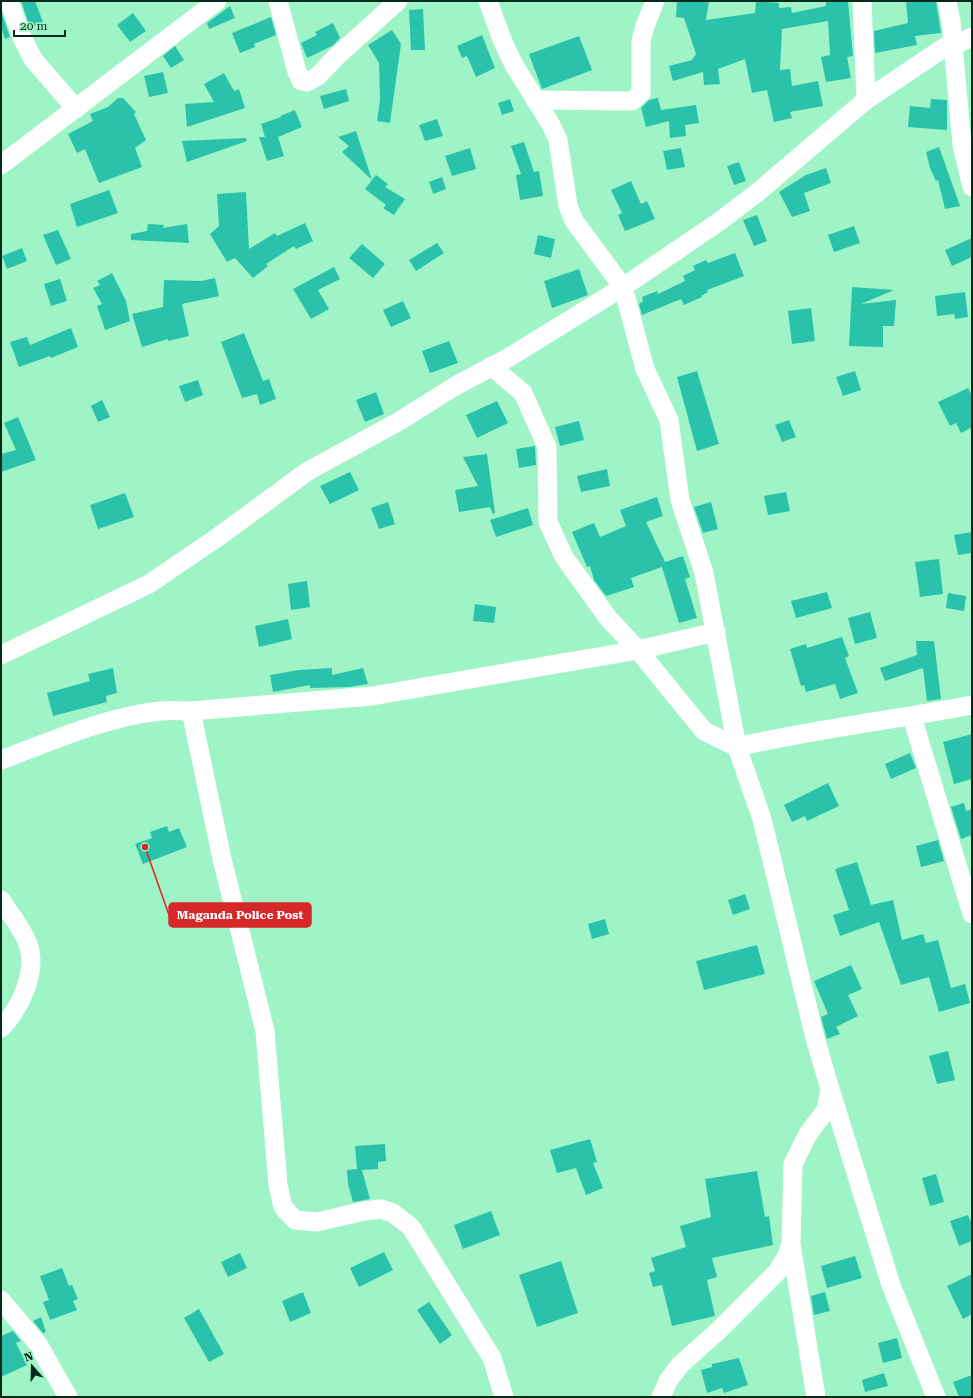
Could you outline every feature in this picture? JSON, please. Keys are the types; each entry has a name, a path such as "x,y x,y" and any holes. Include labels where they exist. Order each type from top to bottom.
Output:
{"street":[{"path":"9,1 22,37 33,59 76,109"},
{"path":"1,165 217,1"},
{"path":"278,1 297,72 301,81 307,82 318,76 336,57 398,1"},
{"path":"488,1 505,48 550,123 558,140 566,200 574,220 623,287 645,368 670,420 680,500 704,573 737,747 762,819 816,1038 830,1089 891,1285 936,1397"},
{"path":"535,100 632,101 636,99 641,92 641,40 655,1"},
{"path":"862,1 866,100"},
{"path":"947,1 957,99 969,158 972,187"},
{"path":"1,655 149,584 218,537 308,471 396,423 491,366 508,358 623,287 720,221 758,192 866,100 944,47 952,46 972,37"},
{"path":"491,366 522,393 547,447 548,522 564,557 608,618 638,650 704,731 737,747 767,740 912,717 972,705"},
{"path":"1,760 67,736 121,719 161,711 191,711 372,696 638,650 716,632"},
{"path":"191,711 222,859 265,1031 278,1185 283,1206 295,1220 316,1222 364,1211 381,1209 393,1213 410,1227 492,1358 504,1397"},
{"path":"912,717 972,914"},
{"path":"1,900 21,930 29,946 30,967 26,991 1,1028"},
{"path":"816,1397 791,1244 793,1164 808,1134 826,1110 830,1089"},
{"path":"661,1397 668,1381 680,1366 719,1330 777,1272 786,1258 791,1244"},
{"path":"1,1300 38,1344 68,1397"}],"building":[{"path":"21,1 35,1 43,22 30,28"},
{"path":"677,1 709,1 706,20 755,13 756,1 779,3 779,8 791,7 792,13 826,6 826,1 848,1 853,56 847,57 851,78 826,82 821,57 830,55 828,21 782,29 780,70 790,69 792,86 818,81 823,106 790,112 792,118 774,122 767,90 752,93 745,59 718,69 720,84 704,85 703,72 673,81 669,66 692,60 696,54 684,18 676,17"},
{"path":"906,1 936,1 941,33 915,36 917,45 875,53 874,31 908,23"},
{"path":"230,6 235,18 209,29 207,23"},
{"path":"423,9 425,50 411,50 409,10"},
{"path":"1,11 10,37 5,39 1,27"},
{"path":"133,13 146,31 130,42 117,25"},
{"path":"271,17 276,35 254,44 255,47 240,53 232,33"},
{"path":"333,23 340,38 332,46 307,58 301,43 317,35 315,32"},
{"path":"392,30 401,44 390,123 377,121 380,100 379,63 368,45"},
{"path":"482,35 495,68 476,77 467,56 462,58 457,46"},
{"path":"579,36 592,70 542,89 529,54"},
{"path":"175,46 184,60 171,68 163,56"},
{"path":"163,72 168,93 149,97 144,76"},
{"path":"224,73 234,91 239,89 245,108 187,127 185,104 214,102 204,84"},
{"path":"346,89 349,101 324,109 320,96"},
{"path":"118,98 123,98 136,112 134,114 146,140 135,148 142,167 99,183 85,149 77,153 68,134 93,121 90,114 108,107"},
{"path":"658,98 661,110 696,105 699,123 685,125 686,136 670,138 669,121 646,127 641,108 649,100"},
{"path":"510,99 514,111 502,115 498,103"},
{"path":"931,99 947,100 947,130 908,127 910,106 930,108"},
{"path":"295,110 302,127 278,137 284,156 267,161 259,137 265,137 261,124"},
{"path":"437,119 443,136 425,141 419,125"},
{"path":"356,131 372,180 342,152 349,146 338,137"},
{"path":"246,138 247,141 187,162 182,141"},
{"path":"524,142 534,172 539,171 543,196 520,200 516,175 521,174 511,146"},
{"path":"939,147 960,206 945,209 938,180 936,181 930,168 926,152"},
{"path":"470,148 476,169 452,176 445,156"},
{"path":"681,148 685,167 667,170 663,151"},
{"path":"739,162 746,181 734,185 727,166"},
{"path":"826,168 831,183 804,193 810,211 792,217 779,192 806,175"},
{"path":"376,175 388,184 385,187 405,199 394,215 383,208 386,205 365,189"},
{"path":"442,177 446,189 433,194 429,182"},
{"path":"631,181 641,204 647,201 655,219 625,231 618,215 622,213 611,190"},
{"path":"109,190 118,213 77,227 70,204"},
{"path":"246,192 249,249 275,233 277,236 305,223 313,241 296,249 294,246 266,264 268,266 253,278 235,258 227,262 210,234 219,226 217,194"},
{"path":"757,215 767,241 754,246 743,220"},
{"path":"148,224 164,225 163,228 187,224 189,243 131,240 131,234 147,231"},
{"path":"854,226 860,243 834,252 828,235"},
{"path":"58,230 71,259 56,265 43,235"},
{"path":"538,235 555,239 551,258 534,254"},
{"path":"972,238 972,257 952,266 945,250"},
{"path":"437,243 444,253 416,271 409,260"},
{"path":"362,244 385,264 373,278 349,258"},
{"path":"22,248 27,261 7,269 2,256"},
{"path":"735,253 744,276 707,290 708,292 701,296 702,297 684,305 681,299 642,315 639,304 643,301 642,297 657,291 658,294 685,281 683,276 695,270 693,266 706,260 708,263"},
{"path":"334,267 340,279 318,290 329,309 311,319 293,289"},
{"path":"579,269 588,295 552,308 544,281"},
{"path":"112,273 126,301 130,321 105,330 97,306 102,304 93,288 100,285 97,281"},
{"path":"215,278 219,296 182,304 189,336 168,341 168,339 142,347 132,314 163,307 164,280 201,281"},
{"path":"60,279 67,301 51,306 44,284"},
{"path":"852,287 894,290 861,304 896,300 894,326 883,326 883,347 849,346"},
{"path":"965,292 968,317 955,319 954,314 937,316 935,296"},
{"path":"403,301 411,318 391,327 383,310"},
{"path":"811,308 815,341 792,344 788,311"},
{"path":"71,328 78,347 51,358 50,356 19,367 10,342 27,337 30,345"},
{"path":"244,333 263,381 269,379 276,399 260,405 257,394 242,398 221,342"},
{"path":"449,341 458,363 430,373 422,351"},
{"path":"697,371 719,444 697,451 677,377"},
{"path":"855,371 861,390 843,396 836,377"},
{"path":"198,380 203,395 185,402 179,386"},
{"path":"968,388 972,396 972,427 961,433 956,423 950,426 938,402"},
{"path":"376,392 384,414 365,422 356,400"},
{"path":"102,400 110,417 98,422 91,406"},
{"path":"497,401 508,423 477,438 466,415"},
{"path":"18,417 36,460 1,472 1,454 16,450 4,423"},
{"path":"789,420 796,437 782,442 775,425"},
{"path":"579,421 584,440 560,446 555,427"},
{"path":"535,446 536,465 519,468 516,449"},
{"path":"487,454 495,513 493,514 490,507 459,512 455,490 478,486 463,457"},
{"path":"607,469 610,486 581,492 577,476"},
{"path":"350,472 359,490 330,504 320,486"},
{"path":"786,492 790,511 768,515 764,496"},
{"path":"125,493 134,517 98,529 90,505"},
{"path":"657,497 663,516 646,522 665,562 683,556 690,577 685,579 697,618 679,623 662,567 631,578 634,587 606,596 594,580 590,566 587,567 572,532 594,523 600,537 626,526 620,510"},
{"path":"388,502 395,524 379,529 371,508"},
{"path":"711,502 718,529 703,533 694,507"},
{"path":"528,508 533,525 496,537 490,520"},
{"path":"972,532 972,553 958,555 954,535"},
{"path":"939,559 943,594 920,597 915,562"},
{"path":"307,581 310,607 291,610 288,584"},
{"path":"827,592 832,608 796,618 791,601"},
{"path":"948,593 966,596 964,611 946,608"},
{"path":"475,604 496,607 494,623 473,621"},
{"path":"870,612 877,638 855,644 848,618"},
{"path":"288,619 292,639 259,647 255,626"},
{"path":"842,637 849,656 845,658 858,693 840,699 835,684 806,692 804,685 801,686 790,649 806,644 807,648"},
{"path":"916,641 934,641 941,699 927,701 923,668 885,681 880,668 917,655"},
{"path":"113,668 117,693 106,696 107,702 53,716 47,693 90,681 88,674"},
{"path":"332,668 332,675 363,668 368,684 349,687 310,688 310,685 273,692 270,675 299,670"},
{"path":"972,734 972,779 954,784 943,742"},
{"path":"910,753 916,768 891,779 885,764"},
{"path":"828,783 839,806 807,821 805,816 792,822 784,805"},
{"path":"964,803 966,811 972,809 972,835 961,839 951,807"},
{"path":"167,826 169,832 179,828 187,847 143,864 135,844 152,838 150,832"},
{"path":"938,840 944,861 921,867 916,846"},
{"path":"857,862 871,905 893,900 902,940 923,934 926,943 938,940 951,988 965,984 970,1003 939,1012 929,977 901,985 879,922 840,936 833,915 849,910 835,869"},
{"path":"745,894 750,909 733,915 728,900"},
{"path":"605,919 609,934 592,939 588,924"},
{"path":"757,945 765,974 704,990 696,961"},
{"path":"851,965 862,989 848,995 858,1016 836,1027 840,1034 827,1039 821,1017 828,1014 814,981"},
{"path":"948,1051 955,1080 937,1084 929,1056"},
{"path":"590,1139 597,1162 593,1163 603,1188 586,1195 576,1168 557,1173 550,1150"},
{"path":"385,1144 386,1161 378,1162 378,1169 362,1170 370,1199 353,1202 348,1184 347,1170 357,1169 355,1146"},
{"path":"757,1171 765,1217 769,1216 773,1245 712,1258 717,1277 707,1280 715,1316 672,1326 662,1285 653,1287 649,1273 655,1271 651,1258 686,1247 680,1226 711,1217 705,1179"},
{"path":"936,1174 944,1202 930,1206 922,1178"},
{"path":"491,1211 500,1235 463,1249 454,1225"},
{"path":"968,1215 972,1225 972,1241 959,1246 950,1221"},
{"path":"384,1252 393,1270 359,1287 350,1268"},
{"path":"240,1253 247,1268 228,1277 221,1262"},
{"path":"855,1256 862,1278 827,1288 821,1266"},
{"path":"561,1261 578,1313 537,1327 519,1275"},
{"path":"62,1268 69,1286 72,1285 78,1299 73,1301 77,1310 50,1320 43,1302 49,1300 40,1276"},
{"path":"972,1274 972,1314 963,1319 947,1286"},
{"path":"303,1292 311,1313 290,1322 282,1301"},
{"path":"825,1292 830,1311 814,1315 811,1296"},
{"path":"429,1302 452,1335 440,1344 417,1310"},
{"path":"199,1309 224,1354 209,1362 184,1318"},
{"path":"41,1317 46,1332 43,1333 33,1321"},
{"path":"13,1331 21,1341 16,1343 27,1365 1,1377 1,1336"},
{"path":"897,1338 902,1358 883,1363 878,1343"},
{"path":"739,1358 748,1385 724,1393 722,1388 707,1393 701,1370 712,1367 712,1364"},
{"path":"884,1373 888,1386 865,1392 862,1380"},
{"path":"972,1375 972,1397 959,1397 953,1382"}],"place":[{"name":"Maganda Police Post","path":"145,847"}]}
